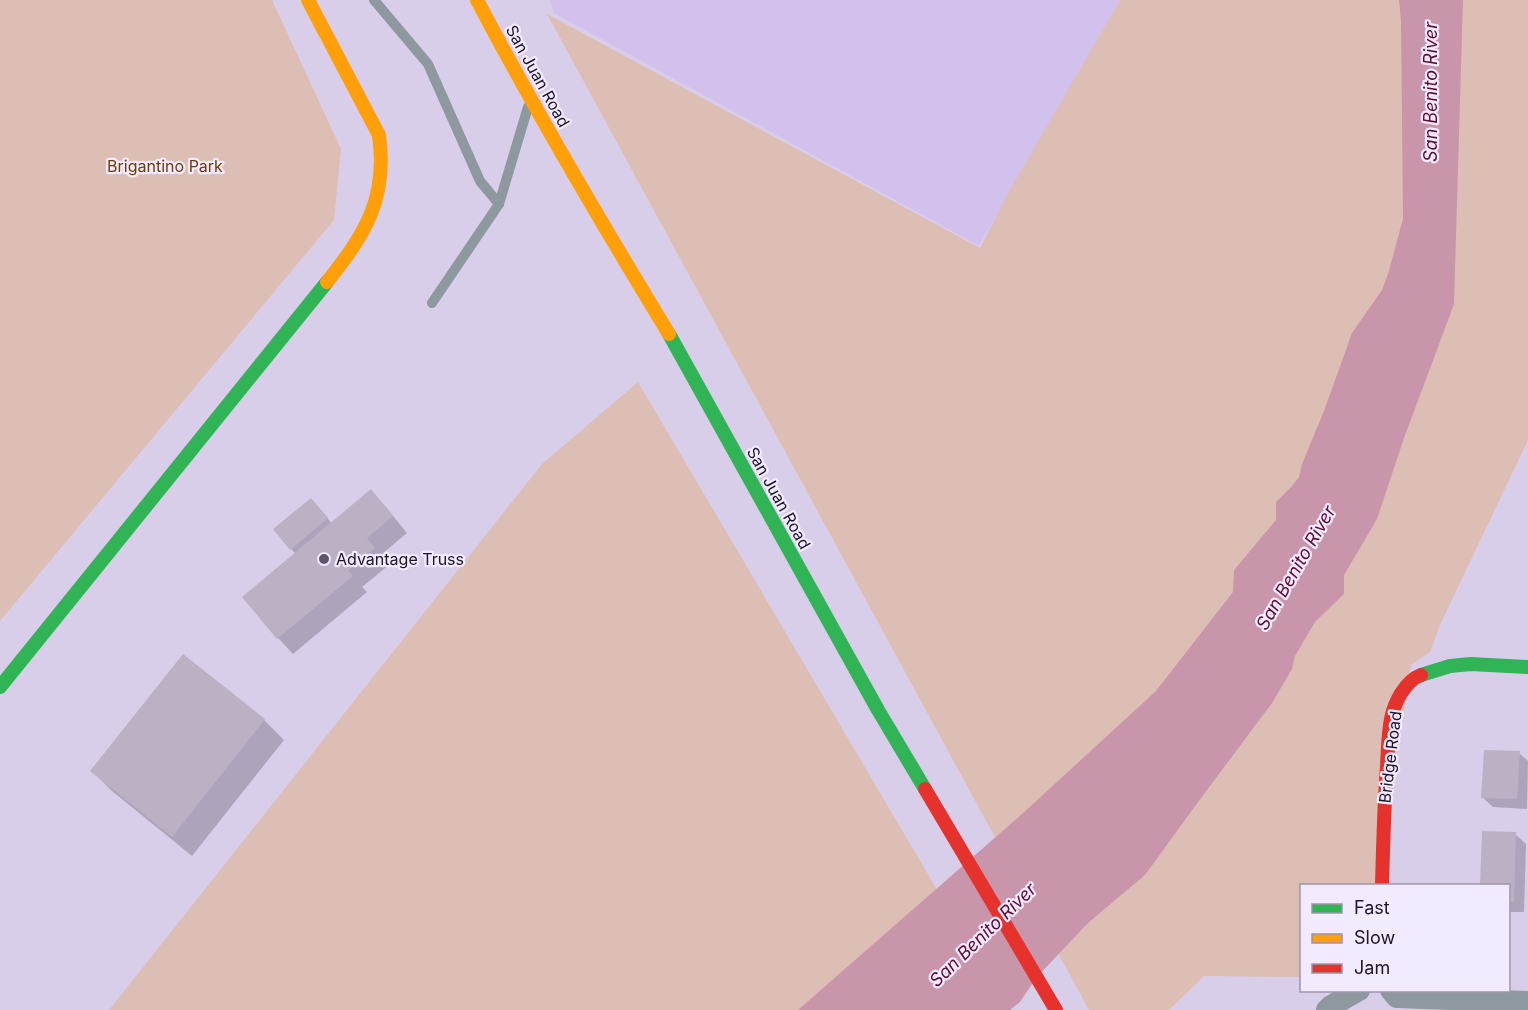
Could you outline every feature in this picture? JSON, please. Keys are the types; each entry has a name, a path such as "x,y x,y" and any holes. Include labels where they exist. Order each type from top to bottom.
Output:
{"street":[{"path":"0,687 341,265 362,233 376,205 383,171 380,135 308,0"},
{"name":"San Juan Road","path":"477,0 595,212 670,336 878,710 1056,1010"},
{"name":"Bridge Road","path":"1382,884 1383,818 1392,719 1402,691 1416,678 1450,666 1471,664 1528,667"},
{"path":"1328,1010 1356,992"},
{"path":"1393,992 1397,997 1528,1002"}],"lane":[{"path":"374,0 428,64 480,181 499,204"},
{"path":"432,303 499,204 530,98"}],"shaded area":[{"path":"550,0 1120,0 979,246 554,13"}],"green space":[{"name":"Brigantino Park","path":"0,0 272,0 341,149 334,220 0,621"},
{"path":"1120,0 1528,0 1528,440 1440,625 1430,652 1411,665 1377,884 1300,884 1300,977 1204,976 1169,1010 1089,1010 547,14 980,248 1008,193"},
{"path":"638,382 1008,1010 109,1010 542,464"}],"water":[{"name":"San Benito River","path":"1399,0 1463,0 1454,304 1404,438 1377,519 1344,575 1344,594 1315,622 1272,703 1145,875 1088,923 1036,978 1020,1002 1010,1010 798,1010 1021,815 1156,691 1233,592 1234,570 1276,520 1276,502 1299,477 1352,333 1382,290 1403,219"}],"building":[{"name":"Advantage Truss","path":"371,489 393,516 367,538 375,548 348,570 353,576 277,639 242,597"},
{"path":"311,498 328,518 290,550 273,529"},
{"path":"183,654 265,719 172,837 90,771"},
{"path":"1484,750 1520,751 1517,799 1481,798"},
{"path":"1482,831 1516,832 1514,902 1510,902 1510,884 1480,884"}],"traffic: fast":[{"path":"0,687 327,282"},
{"path":"669,334 878,710 925,789"},
{"path":"1421,675 1450,666 1471,664 1528,667"}],"traffic: slow":[{"path":"308,0 379,135 381,158 377,197 371,214 363,231 327,282"},
{"path":"477,0 570,168 669,334"}],"traffic: jam":[{"path":"1382,884 1385,796 1391,719 1405,687 1421,675"},
{"path":"925,789 1056,1010"}],"place":[{"name":"Advantage Truss","path":"324,559"}]}
